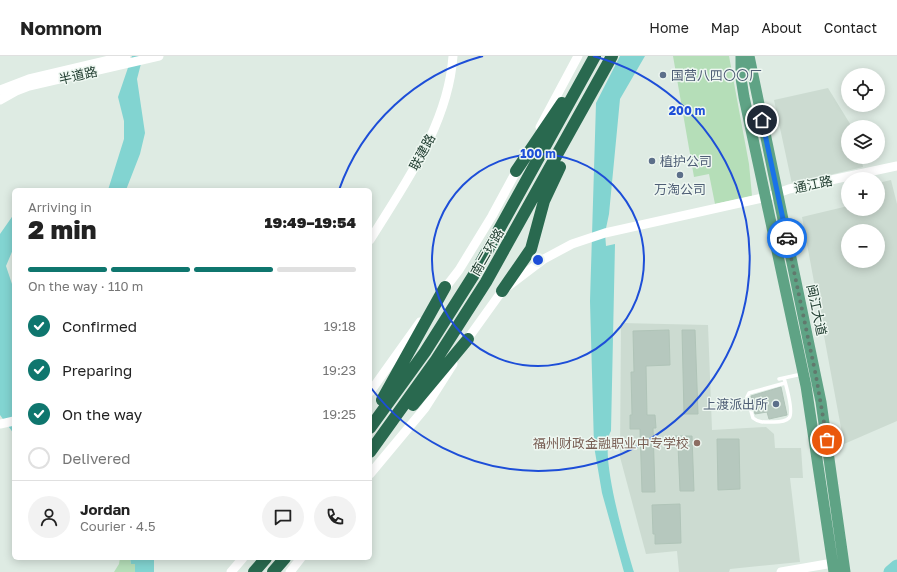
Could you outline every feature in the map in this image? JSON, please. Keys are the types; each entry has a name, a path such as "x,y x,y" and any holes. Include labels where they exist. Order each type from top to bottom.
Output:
{"highway":[{"name":"南二环路","path":"372,425 425,352 475,273 595,56"},
{"name":"南二环路","path":"372,450 436,360 486,282 612,56"},
{"path":"516,171 557,110 584,76"},
{"path":"502,291 531,250 544,201 597,85"},
{"path":"372,417 445,287"},
{"path":"372,451 468,339"},
{"path":"254,572 264,560"},
{"path":"273,572 283,560"}],"main road":[{"name":"半道路","path":"1,93 29,79 126,56"},
{"name":"半道路","path":"1,93 159,56"},
{"name":"联建路","path":"372,237 429,142 448,88 453,56"},
{"path":"372,389 445,287 459,270 492,216 578,56"},
{"name":"闽江大道","path":"742,56 741,78 744,97 767,197 804,374 833,567"},
{"name":"闽江大道","path":"749,56 821,402 846,572"},
{"name":"通江路","path":"372,472 425,408 468,339 502,291 544,259 572,244 605,233 897,166"},
{"path":"230,572 241,560"},
{"path":"290,572 299,560"},
{"path":"781,572 833,567"}],"lane":[{"path":"779,379 804,374"},
{"path":"784,378 792,413 789,418 784,421 768,422 760,422 753,418 748,397 749,393 785,383"}],"shaded area":[{"path":"828,88 841,109 841,112 843,112 848,120 841,120 841,164 862,164 863,167 792,184 774,100"},
{"path":"891,180 897,204 897,421 844,444 802,217 841,208 841,216 885,216 885,181"},
{"name":"福州财政金融职业中专学校","path":"621,323 708,325 712,430 766,427 774,434 775,448 801,448 803,478 790,478 800,562 730,569 729,572 679,572 677,551 646,554 620,457"}],"green space":[{"path":"673,56 729,56 749,164 752,196 715,204 709,174 694,177"},
{"path":"120,560 130,560 131,564 135,564 135,572 114,572"}],"water":[{"path":"132,56 143,56 137,79 145,133 140,154 127,188 109,188 124,139 124,121 118,97"},
{"path":"620,56 645,56 620,99 609,214 605,233 606,246 615,244 611,431 608,442 608,458 610,478 615,500 634,572 624,572 602,493 594,446 590,301 596,103"},
{"path":"12,217 12,252 6,266 12,284 12,431 0,415 0,234"},
{"path":"130,560 154,560 154,572 135,572 135,564 131,564"}],"building":[{"path":"669,330 670,365 646,366 647,415 655,415 656,428 653,428 655,492 642,492 640,429 630,429 630,415 632,415 631,372 634,372 633,331"},
{"path":"682,330 695,330 698,414 684,414"},
{"path":"781,387 787,415 769,419 767,412 755,414 751,396"},
{"path":"675,436 692,436 694,491 680,491 678,445 676,445"},
{"path":"717,439 739,439 740,489 718,490"},
{"path":"680,504 681,543 655,544 655,534 653,534 652,505"}],"waterway":[{"path":"890,572 897,566"}],"way so far":[{"path":"787,238 816,376 827,440"}],"place":[{"name":"国营八四〇〇厂","path":"663,75"},
{"name":"植护公司","path":"652,161"},
{"name":"万淘公司","path":"680,175"},
{"name":"上渡派出所","path":"776,404"},
{"name":"福州财政金融职业中专学校","path":"697,443"}],"route":[{"path":"762,120 787,238"}]}
